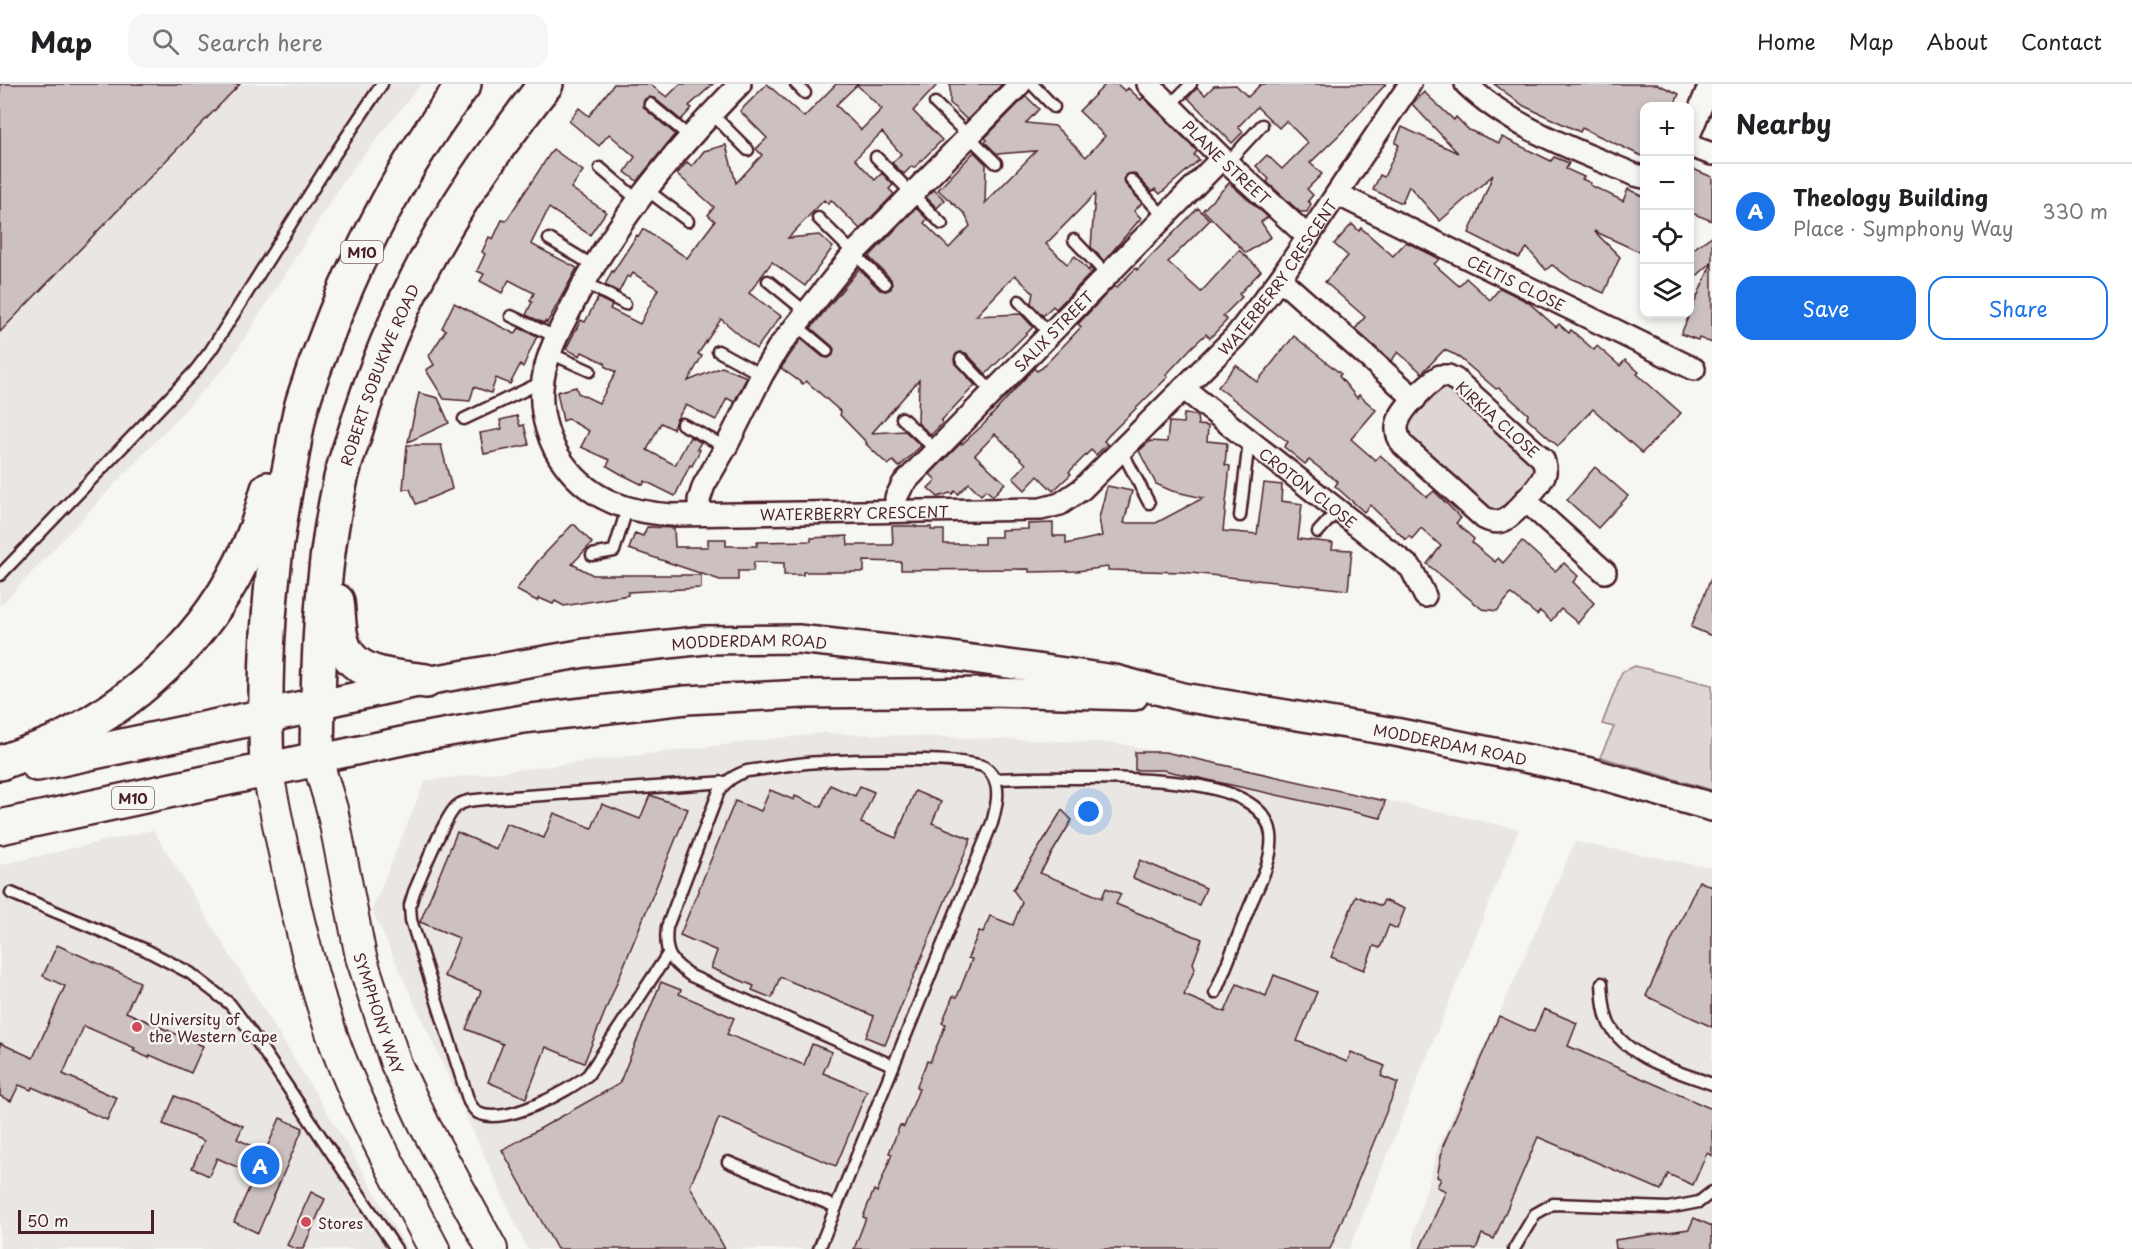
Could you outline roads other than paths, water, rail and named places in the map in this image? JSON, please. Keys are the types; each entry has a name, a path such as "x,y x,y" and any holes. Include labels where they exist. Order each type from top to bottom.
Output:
{"main road":[{"name":"M10","path":"267,769 265,716 267,632 279,524 301,409 355,265 400,178 464,84"},
{"name":"ROBERT SOBUKWE ROAD","path":"317,759 317,705 323,597 331,531 340,482 375,369 396,320 443,231 485,163 546,84"},
{"path":"0,763 58,741 125,701 151,680 194,634 214,608 245,556 256,528 280,448 301,409"},
{"path":"331,531 340,631 344,647 352,660 377,673 426,681"},
{"path":"0,772 317,705"},
{"name":"M10","path":"0,827 317,759"},
{"name":"SYMPHONY WAY","path":"317,759 332,808 361,957 392,1055 425,1126 492,1249"},
{"path":"267,769 300,930 321,1004 339,1053 374,1132 434,1249"}],"street":[{"name":"WATERBERRY CRESCENT","path":"740,84 690,137 608,243 589,274 553,345 543,381 544,416 550,440 560,459 591,492 627,509 660,514 1041,509 1053,507 1070,499 1122,451 1235,337 1280,279 1410,84"},
{"path":"700,514 699,500 704,485 778,348 854,253 1020,84"},
{"name":"PLANE STREET","path":"1148,84 1225,161 1308,237"},
{"path":"1466,84 1493,108 1510,118 1640,179"},
{"path":"1694,117 1704,86"},
{"path":"1694,148 1712,154"},
{"name":"SALIX STREET","path":"896,511 897,498 903,484 1164,217 1225,161"},
{"name":"CELTIS CLOSE","path":"1337,194 1694,369"},
{"path":"1280,279 1415,399"},
{"name":"KIRKIA CLOSE","path":"1440,376 1448,376 1456,380 1540,454 1545,471 1525,500 1508,519 1491,521 1484,518 1403,445 1396,430 1398,422 1402,414 1432,381 1440,376"},
{"name":"CROTON CLOSE","path":"1183,388 1411,568 1425,596"},
{"path":"1525,500 1605,572"},
{"name":"MODDERDAM ROAD","path":"317,705 426,681 585,653 694,641 798,639 951,656 1115,679 1183,697 1395,732 1590,772 1712,807"},
{"name":"MODDERDAM ROAD","path":"317,759 523,719 637,704 697,699 804,694 992,692 1183,697"}],"lane":[{"path":"0,576 194,372 211,350 382,84"},
{"path":"796,84 805,93"},
{"path":"1032,84 1054,107"},
{"path":"1169,106 1191,84"},
{"path":"935,103 996,163"},
{"path":"650,104 690,137"},
{"path":"711,113 748,150"},
{"path":"1225,161 1262,125"},
{"path":"876,157 942,224"},
{"path":"600,168 688,221"},
{"path":"1131,180 1164,217"},
{"path":"818,218 885,284"},
{"path":"549,239 625,303"},
{"path":"1074,240 1107,275"},
{"path":"768,281 827,351"},
{"path":"1018,301 1050,334"},
{"path":"511,316 590,371"},
{"path":"718,351 762,375"},
{"path":"961,359 992,392"},
{"path":"464,419 543,381"},
{"path":"902,418 936,450"},
{"path":"682,424 726,447"},
{"path":"1240,516 1249,441"},
{"path":"1122,451 1149,503"},
{"path":"592,555 614,551 627,509"},
{"path":"1318,532 1338,510"},
{"path":"819,1249 992,824 998,805 995,779 988,769 967,761 820,762 736,774 719,791 667,927 668,954 676,966 691,976 892,1065"},
{"path":"995,779 1038,777 1145,779 1172,782 1228,794 1246,801 1263,815 1271,832 1269,857 1215,993"},
{"path":"668,954 588,1075 579,1083 527,1109 499,1116 485,1115 475,1112 469,1102 411,920 410,905 448,817 457,806 469,801 726,782"},
{"path":"11,893 146,950 190,973 230,1004 396,1249"},
{"path":"1602,982 1603,1004 1609,1023 1622,1041 1645,1057 1712,1084"},
{"path":"728,1162 836,1207"},
{"path":"1514,1249 1535,1214 1553,1204 1668,1208 1699,1202 1712,1192"}],"place":[{"name":"University of the Western Cape","path":"137,1027"},
{"name":"Theology Building","path":"260,1165"},
{"name":"Stores","path":"306,1222"}]}
